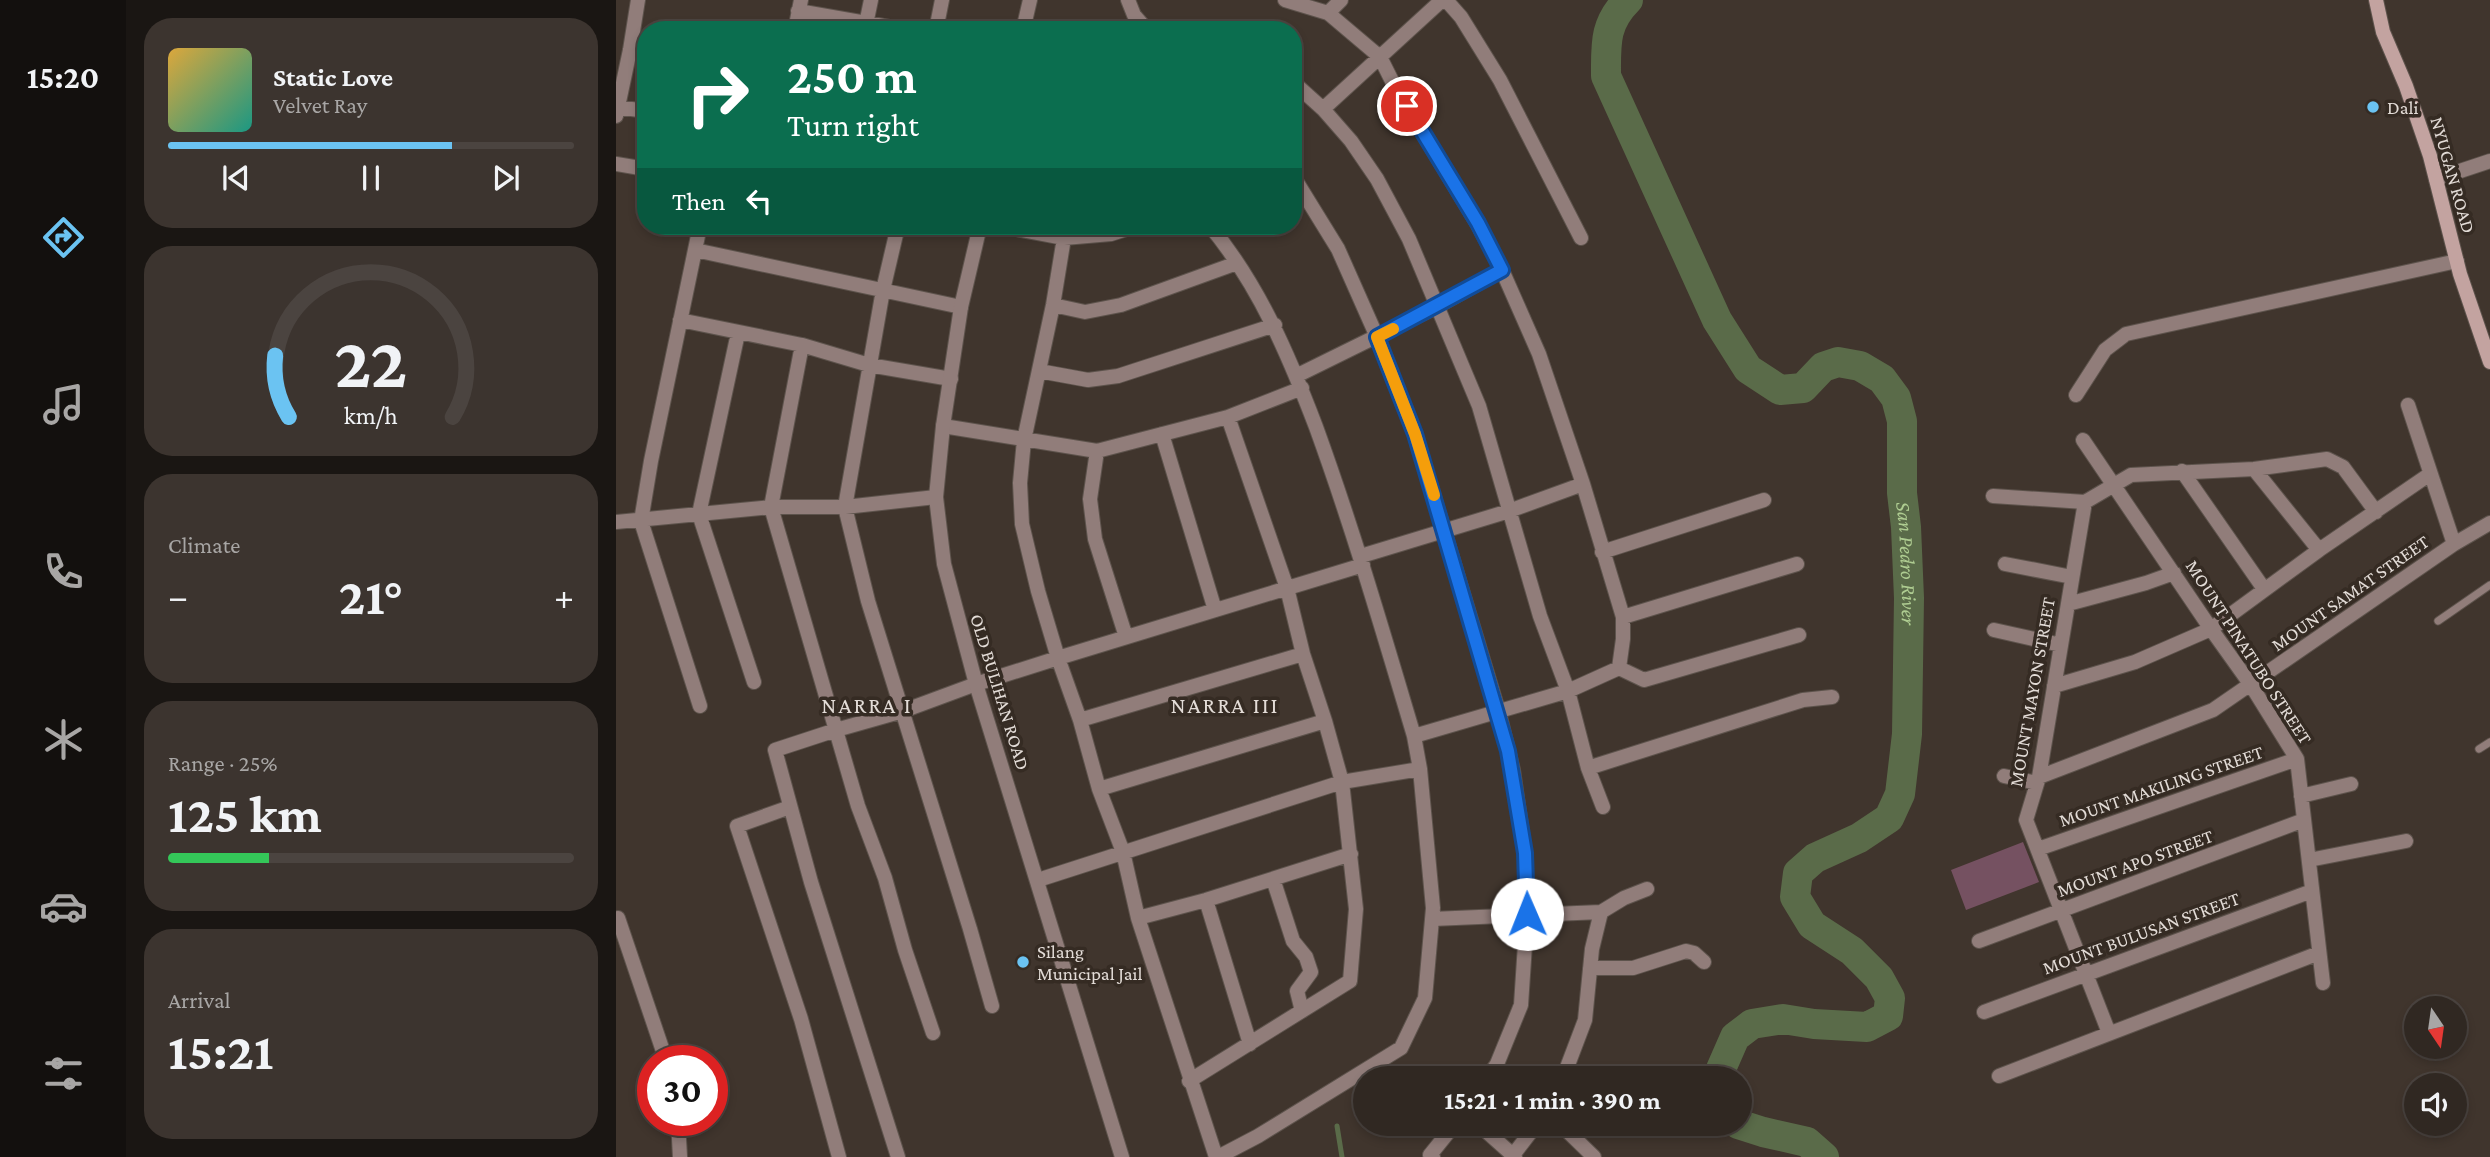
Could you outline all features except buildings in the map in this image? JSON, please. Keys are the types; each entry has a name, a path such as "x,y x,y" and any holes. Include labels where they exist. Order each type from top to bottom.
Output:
{"main road":[{"name":"NYUGAN ROAD","path":"2376,0 2383,32 2406,86 2436,179 2457,261 2490,361"}],"street":[{"path":"637,111 617,111 638,0"},
{"path":"866,21 871,0"},
{"path":"938,21 942,0"},
{"path":"1025,21 1030,0"},
{"path":"1128,0 1139,21"},
{"path":"1285,0 1328,13 1380,57 1395,87 1478,223 1502,270 1539,354 1583,484 1623,617 1619,668"},
{"path":"1328,13 1341,0"},
{"path":"1324,109 1444,0 1461,17 1500,80 1581,238"},
{"path":"800,6 849,21"},
{"path":"630,50 637,51"},
{"path":"1302,90 1324,109 1351,141 1377,179 1409,239 1479,406 1540,616 1568,691 1588,768 1603,807"},
{"path":"2436,179 2490,161"},
{"path":"616,164 637,168"},
{"path":"1302,191 1338,249 1377,337 1415,434 1499,713 1513,770 1525,853 1527,914 1521,1005 1496,1066"},
{"path":"698,235 641,521 700,706"},
{"path":"896,235 883,290 845,507 868,601 992,1006"},
{"name":"OLD BULIHAN ROAD","path":"978,235 961,307 943,426 936,497 944,564 976,684 1122,1157"},
{"path":"1048,235 1064,238 1099,235"},
{"path":"1064,238 1053,305 1024,440 1020,484 1022,524 1058,658 1123,852 1138,918 1189,1081 1217,1157 1258,1136 1401,1048 1425,998 1433,919 1420,769 1414,736 1362,561 1299,382 1275,326 1217,235"},
{"path":"695,250 961,307"},
{"path":"2076,395 2105,350 2126,334 2457,261"},
{"path":"1053,305 1085,312 1121,305 1237,263"},
{"path":"943,426 1097,451 1228,417 1299,382 1502,270"},
{"path":"680,320 802,345 869,365 951,379"},
{"path":"1039,371 1088,380 1118,376 1275,326"},
{"path":"738,333 699,514 754,682"},
{"path":"802,345 771,508 858,806 885,878 905,950 933,1033"},
{"path":"2408,405 2454,544"},
{"path":"1189,1081 1350,981 1356,909 1342,782 1303,654 1287,588 1228,417"},
{"path":"1162,434 1215,610"},
{"name":"MOUNT PINATUBO STREET","path":"2083,440 2251,685 2297,759 2323,984"},
{"path":"1097,451 1090,499 1095,540 1126,637"},
{"path":"1993,496 2085,502 2131,475 2254,469 2327,459 2343,467 2376,512"},
{"path":"2254,469 2319,550"},
{"path":"2182,471 2263,589"},
{"path":"2054,686 2135,662 2211,629 2263,589 2430,474"},
{"path":"898,1157 819,908 775,750 903,712 976,684 1287,588 1583,484"},
{"path":"616,522 771,508 845,507 936,497"},
{"path":"1602,552 1764,500"},
{"name":"MOUNT MAYON STREET","path":"2085,502 2038,780 2026,820 2109,1033"},
{"name":"MOUNT SAMAT STREET","path":"2038,780 2213,710 2454,544 2490,523"},
{"path":"1623,617 1797,564"},
{"path":"2005,564 2072,577"},
{"path":"2068,604 2174,573"},
{"path":"1994,630 2061,645"},
{"path":"1414,736 1568,691 1619,668 1644,680 1799,635"},
{"path":"1080,720 1303,654"},
{"path":"1588,768 1803,700 1832,697"},
{"path":"1100,789 1325,721"},
{"name":"MOUNT MAKILING STREET","path":"2038,849 2297,759"},
{"path":"1038,880 1342,782 1420,769"},
{"path":"2004,776 2038,780"},
{"path":"2301,796 2351,784"},
{"path":"790,807 737,826 802,1020 839,1157"},
{"name":"MOUNT APO STREET","path":"1979,941 2304,820"},
{"path":"2309,860 2406,841"},
{"path":"1138,918 1206,900 1351,854"},
{"path":"1273,879 1293,941 1310,964 1311,972 1297,991 1302,1011"},
{"path":"1433,919 1601,912 1647,888"},
{"name":"MOUNT BULUSAN STREET","path":"1984,1012 2312,891"},
{"path":"1206,900 1250,1044"},
{"path":"1568,1066 1585,1020 1592,949 1601,912"},
{"path":"618,918 661,1045"},
{"path":"1590,968 1633,968 1686,951 1694,953 1704,962"},
{"path":"1999,1076 2319,953"},
{"path":"679,1136 680,1157"},
{"path":"1433,1157 1430,1155 1445,1136"},
{"path":"1492,1136 1514,1156 1528,1136"},
{"path":"1572,1136 1594,1157"}],"lane":[{"path":"2438,621 2490,585"},
{"path":"2479,750 2490,742"}],"shaded area":[{"path":"2023,842 2039,882 1966,910 1951,870"}],"waterway":[{"name":"San Pedro River","path":"1628,0 1610,26 1606,76 1717,320 1748,369 1780,390 1803,388 1823,367 1838,362 1860,366 1882,379 1896,398 1902,421 1902,493 1909,598 1907,734 1900,794 1889,818 1859,838 1815,858 1798,873 1795,897 1812,925 1852,951 1879,978 1890,998 1888,1016 1867,1027 1783,1019 1752,1024 1735,1037 1722,1066"},
{"path":"1337,1126 1342,1157"},
{"name":"San Pedro River","path":"1752,1128 1807,1142 1824,1157"}],"slow traffic":[{"path":"1393,329 1377,337 1415,434 1434,495"}],"place":[{"name":"Dali","path":"2373,107"},
{"name":"Silang Municipal Jail","path":"1023,962"}],"district":[{"name":"NARRA I","path":"867,705"},
{"name":"NARRA III","path":"1225,705"}],"route":[{"path":"1407,106 1478,223 1502,270 1377,337 1415,434 1499,713 1513,770 1525,853 1527,914"}]}
